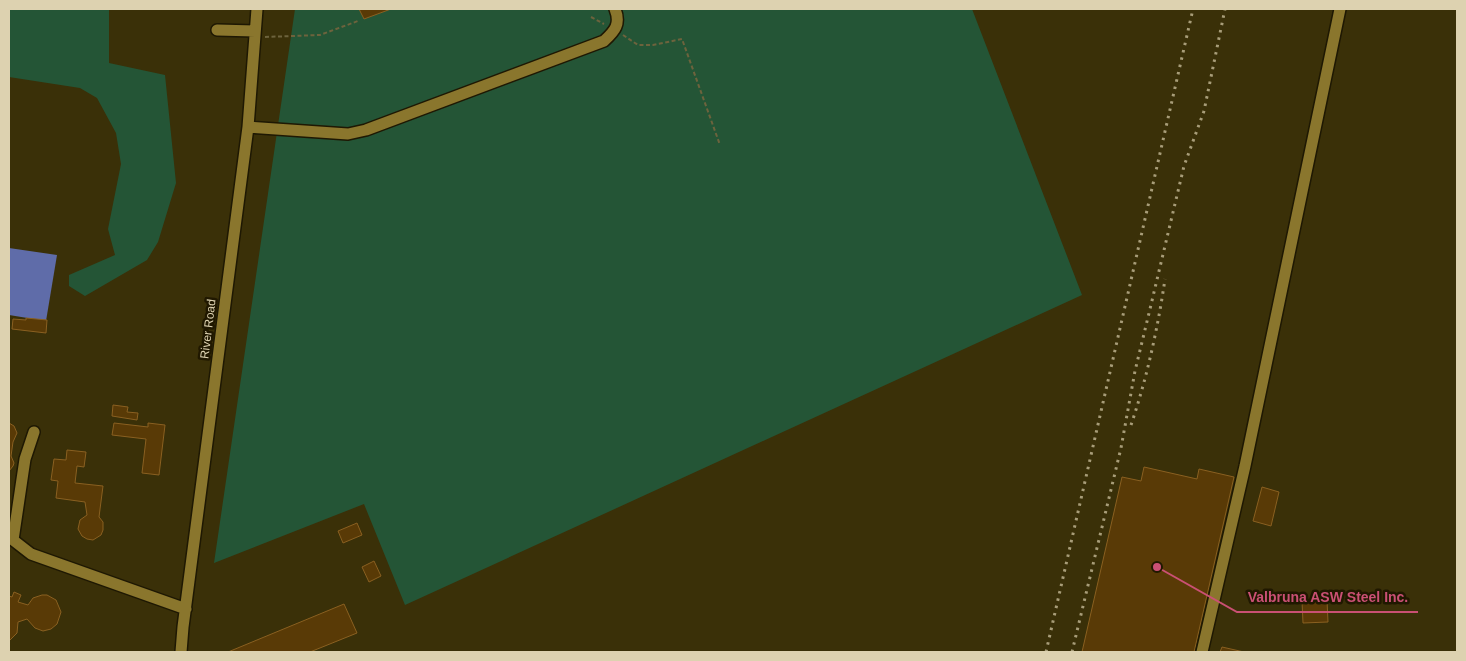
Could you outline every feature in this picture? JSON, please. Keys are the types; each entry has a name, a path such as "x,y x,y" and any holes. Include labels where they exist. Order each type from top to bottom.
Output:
{"street":[{"name":"River Road","path":"182,652 183,627 248,127 257,9"},
{"path":"248,127 348,134 366,130 604,41 616,30 618,24 615,9"},
{"path":"1202,652 1245,466 1340,9"},
{"path":"217,30 255,34"},
{"path":"34,432 25,459 13,540 31,554 186,609"}],"path":[{"path":"591,17 616,30 638,46 682,39 720,145"},
{"path":"255,34 320,36 358,21"}],"green space":[{"path":"9,9 109,9 109,63 165,75 176,183 158,242 147,260 85,296 69,286 69,275 115,255 108,229 121,164 116,133 97,98 80,88 9,77"},
{"path":"295,9 972,9 1082,295 405,605 364,504 214,563"}],"water":[{"path":"9,248 57,255 46,321 9,315"}],"building":[{"path":"359,9 391,9 364,19"},
{"path":"26,318 47,320 46,333 12,329 13,319 26,320"},
{"path":"113,405 128,407 127,412 138,413 137,420 112,416"},
{"path":"9,423 14,426 17,433 13,442 11,456 14,463 9,471"},
{"path":"114,423 148,427 148,423 165,425 159,475 142,473 146,439 112,435"},
{"path":"67,450 86,452 84,467 77,466 75,483 103,486 99,517 103,522 103,530 101,535 93,540 82,536 78,529 80,520 87,515 85,502 56,498 58,481 51,480 54,459 66,460"},
{"path":"1144,467 1197,479 1199,469 1234,477 1194,652 1082,652 1122,477 1141,481"},
{"path":"1262,487 1279,492 1271,526 1253,521"},
{"path":"357,523 362,535 343,543 338,531"},
{"path":"374,561 381,576 369,582 362,567"},
{"path":"14,592 21,595 18,602 28,605 33,598 42,595 47,595 56,600 61,612 57,624 51,629 43,631 35,628 27,619 18,622 17,633 9,641 9,596 12,597"},
{"path":"1327,600 1328,622 1303,623 1302,601"},
{"path":"344,604 357,633 310,652 228,652"},
{"path":"1222,647 1244,652 1220,652"}],"railway":[{"path":"1046,652 1193,9"},
{"path":"1072,652 1121,448 1135,371 1184,166 1204,111 1225,9"},
{"path":"1131,425 1151,352 1165,279"}],"place":[{"name":"Valbruna ASW Steel Inc.","path":"1157,567"}]}
